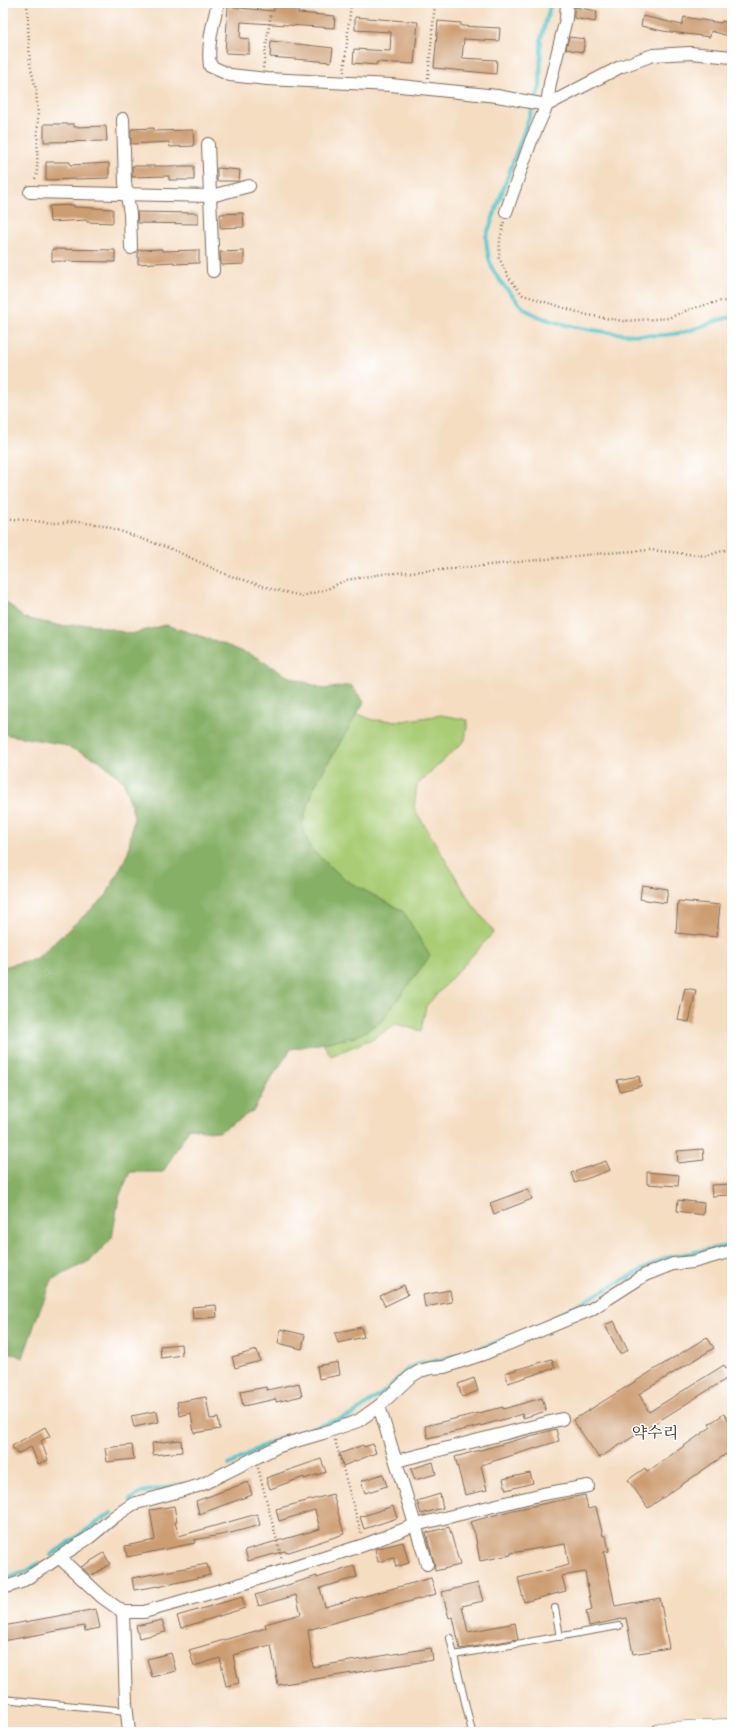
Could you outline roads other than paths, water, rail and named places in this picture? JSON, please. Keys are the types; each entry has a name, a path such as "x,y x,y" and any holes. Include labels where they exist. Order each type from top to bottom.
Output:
{"main road":[{"path":"661,1732 732,1728"}],"street":[{"path":"218,3 208,55 210,66 230,75 427,89 497,96 547,105 620,67 653,55 690,53 732,57"},
{"path":"506,212 531,141 547,105 550,83 566,19 567,3"},
{"path":"123,119 125,183 130,214 132,248"},
{"path":"208,144 213,271"},
{"path":"30,192 211,196 249,186"},
{"path":"3,1588 21,1582 60,1558 133,1504 201,1485 279,1446 358,1421 379,1406 410,1377 420,1371 444,1367 486,1353 590,1310 645,1275 673,1264 693,1262 732,1251"},
{"path":"379,1406 427,1564"},
{"path":"396,1461 562,1419"},
{"path":"60,1558 102,1597 123,1612 144,1612 364,1545 415,1525 543,1494 588,1486"},
{"path":"123,1612 129,1732"}],"lane":[{"path":"555,1608 560,1637"},
{"path":"454,1655 619,1626"},
{"path":"450,1638 472,1732"},
{"path":"3,1699 127,1711"}],"waterway":[{"path":"551,3 541,39 540,87 486,237 488,256 496,276 526,310 559,323 580,328 624,334 665,335 680,333 732,317"},
{"path":"547,1321 664,1258 732,1245"},
{"path":"229,1465 268,1443 352,1415 388,1389 409,1368 420,1363 441,1360 479,1349 530,1329"},
{"path":"130,1500 142,1492 184,1484"},
{"path":"51,1555 111,1513"},
{"path":"3,1580 29,1570 39,1563"}],"district":[{"name":"약수리","path":"655,1433"}]}
